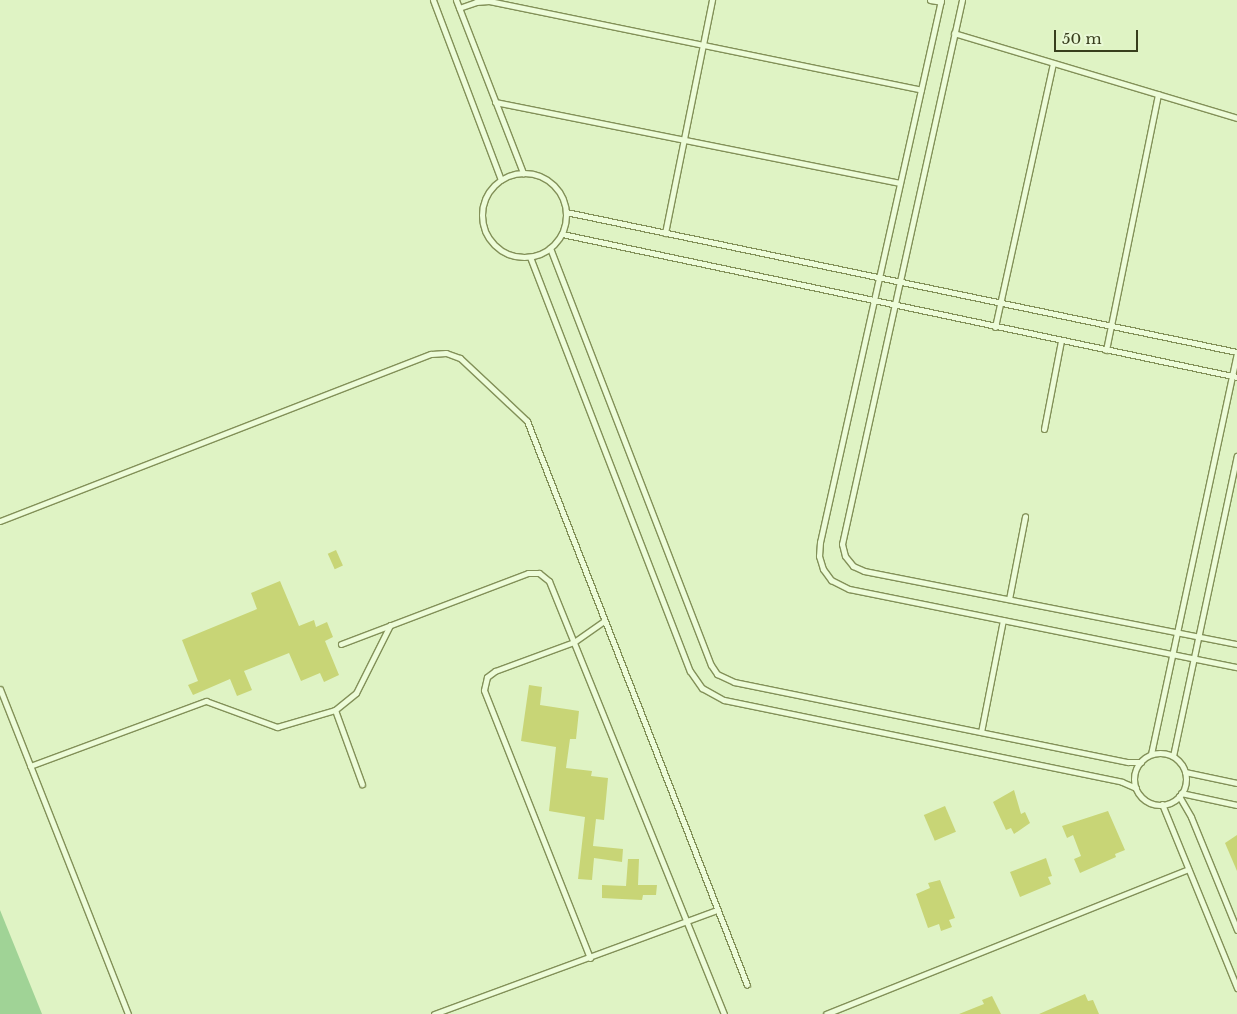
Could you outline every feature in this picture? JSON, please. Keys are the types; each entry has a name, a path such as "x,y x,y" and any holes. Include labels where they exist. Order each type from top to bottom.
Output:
{"lane":[{"path":"433,0 501,180"},
{"path":"456,0 523,173"},
{"path":"519,0 522,8"},
{"path":"665,233 712,0"},
{"path":"930,0 941,1 872,302 820,542 820,563 832,580 849,589 1237,668"},
{"path":"962,0 842,544 845,556 853,566 864,571 1237,644"},
{"path":"459,8 482,1 522,8 921,90"},
{"path":"954,33 1237,118"},
{"path":"995,327 1053,62"},
{"path":"1106,350 1158,94"},
{"path":"495,102 685,137 900,182"},
{"path":"523,173 538,175 552,184 562,196 566,212 562,234 550,248 530,257 506,253 494,243 485,230 484,206 490,191 501,180 523,173"},
{"path":"566,212 1237,352 1234,377 1151,754 1141,762 1135,774 1136,788"},
{"path":"562,234 872,302 1234,377"},
{"path":"550,248 713,670 727,680 1128,762 1141,762"},
{"path":"530,257 690,671 702,688 724,700 1122,782 1136,788 1145,800 1162,804 1180,795 1237,805"},
{"path":"1044,429 1061,341"},
{"path":"0,521 431,354 446,353 466,363 527,421 716,910 747,985"},
{"path":"1173,756 1237,456"},
{"path":"1008,599 1025,517"},
{"path":"341,644 528,573 539,573 548,581 724,1014"},
{"path":"981,732 1003,620"},
{"path":"590,958 484,690 488,677 495,671 574,642 604,621"},
{"path":"30,766 206,701 278,727 335,710 356,693 390,625"},
{"path":"0,689 128,1014"},
{"path":"335,710 362,784"},
{"path":"1151,754 1173,756 1185,772 1237,783"},
{"path":"1185,772 1180,795 1191,817 1237,930"},
{"path":"1162,804 1237,988"},
{"path":"826,1014 1188,869"},
{"path":"434,1014 716,910"}],"green space":[{"path":"0,910 42,1014 0,1014"}],"building":[{"path":"336,550 343,566 335,569 328,554"},
{"path":"280,581 299,626 314,620 316,627 327,622 333,637 325,641 339,675 324,682 320,673 301,681 289,653 244,671 252,690 237,696 230,679 193,695 188,685 198,681 182,640 257,609 251,593"},
{"path":"529,685 542,687 540,705 579,711 576,739 570,739 566,768 592,771 591,776 608,778 604,820 596,819 593,846 623,849 622,862 594,858 592,880 578,879 585,817 549,811 556,747 521,741"},
{"path":"1014,790 1021,814 1025,812 1030,823 1014,834 1011,828 1006,830 993,802"},
{"path":"945,806 956,832 935,841 924,815"},
{"path":"1108,811 1125,850 1115,854 1116,857 1080,873 1074,859 1081,856 1073,835 1067,838 1062,826"},
{"path":"1237,835 1237,871 1225,843"},
{"path":"1046,858 1052,876 1048,877 1051,884 1020,897 1010,872"},
{"path":"628,859 639,859 638,885 657,885 656,895 643,895 642,900 602,898 602,885 626,886"},
{"path":"940,880 955,918 949,920 952,927 941,931 939,924 928,928 916,894 930,888 928,883"},
{"path":"1085,994 1088,1001 1093,1000 1099,1014 1039,1014"},
{"path":"992,996 1001,1014 959,1014 984,1004 982,1000"}]}
